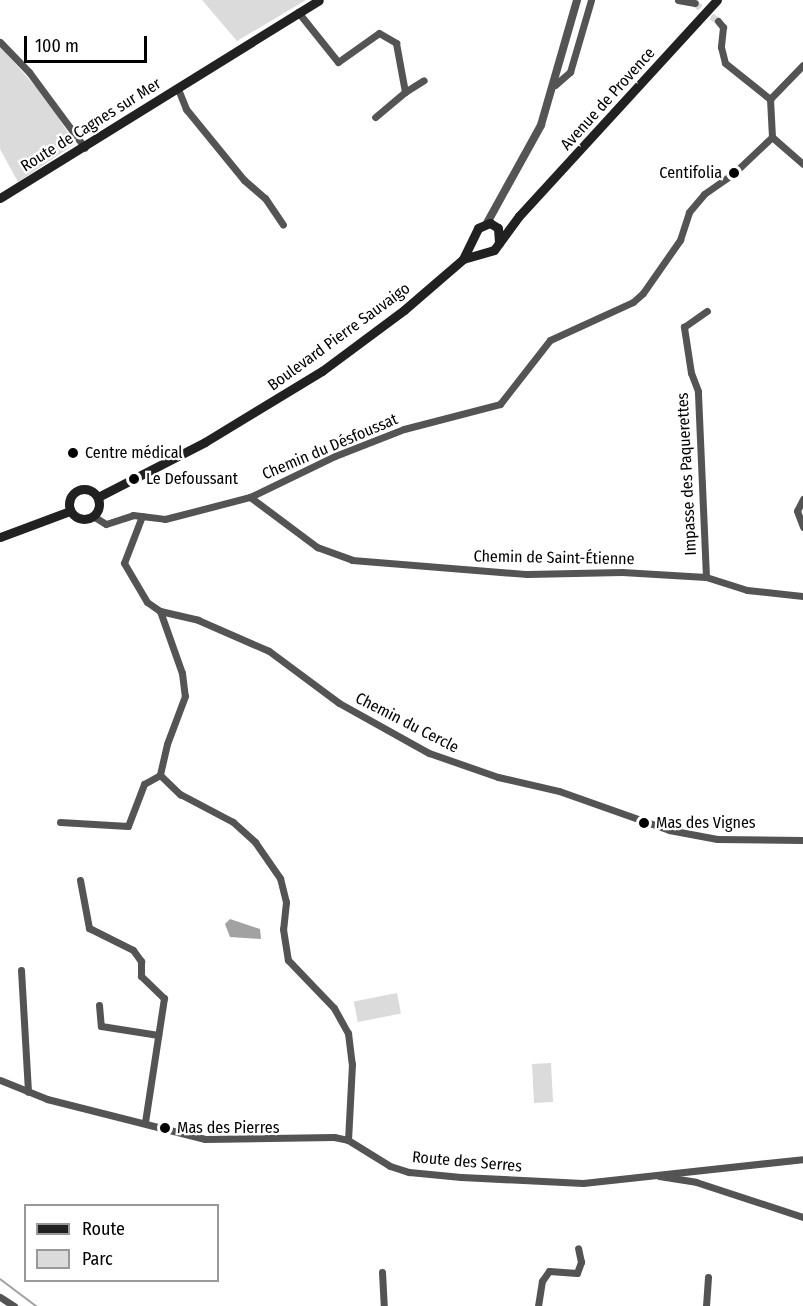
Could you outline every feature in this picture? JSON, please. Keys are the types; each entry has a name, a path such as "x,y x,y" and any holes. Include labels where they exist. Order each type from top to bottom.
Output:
{"main road":[{"name":"Route de Cagnes sur Mer","path":"0,198 85,148 319,0"},
{"name":"Avenue de Provence","path":"499,243 519,216 717,0"},
{"name":"Avenue de Provence","path":"492,225 519,216"},
{"path":"492,225 499,243"},
{"name":"Boulevard Pierre Sauvaigo","path":"98,497 187,453 314,376 404,310 463,259 473,235 492,225"},
{"name":"Boulevard Pierre Sauvaigo","path":"463,259 488,254 499,243"},
{"path":"470,245 480,255"},
{"path":"87,488 98,497 99,508 93,516 78,518 70,511 69,501 77,489 87,488"},
{"path":"0,537 70,511"}],"street":[{"path":"492,225 494,212 536,135 555,85 578,0"},
{"path":"555,85 570,72 591,0"},
{"path":"678,0 695,3"},
{"path":"298,12 338,62 379,33 388,36 401,53 405,92"},
{"path":"718,21 723,27 721,47 725,63 770,99"},
{"path":"0,42 29,72 85,148"},
{"path":"803,66 770,99 772,137 803,164"},
{"path":"375,117 405,92 424,80"},
{"path":"178,89 186,109 283,225"},
{"name":"Chemin du Désfoussat","path":"93,516 106,524 142,516 165,519 250,497 335,456 405,429 500,404 550,340 633,302 643,293 680,240 689,212 704,194 734,173 772,137"},
{"name":"Impasse des Paquerettes","path":"706,577 698,391 691,373 684,327 707,311"},
{"name":"Chemin de Saint-Étienne","path":"250,497 317,548 352,560 528,574 622,572 706,577 747,590 803,596"},
{"path":"803,499 796,511 803,527"},
{"name":"Chemin du Cercle","path":"142,516 124,563 147,602 160,611 244,638 269,651 339,703 429,753 462,766 559,791 669,830 717,839 803,840"},
{"path":"60,822 128,826 144,784 160,775 166,744 185,696 182,673 160,611"},
{"path":"0,1080 28,1092 205,1139 348,1140 352,1064 348,1033 334,1008 288,960 283,929 286,902 280,879 255,842 233,822 180,794 160,775"},
{"path":"80,880 89,928 133,950 139,956 141,976 164,998 145,1122"},
{"path":"21,970 28,1092"},
{"path":"99,1005 101,1026 158,1035"},
{"name":"Route des Serres","path":"348,1140 390,1166 409,1172 583,1183 803,1159"},
{"path":"656,1175 696,1182 803,1217"},
{"path":"538,1306 542,1281 549,1271 577,1273 581,1262 578,1248"},
{"path":"382,1272 384,1306"},
{"path":"706,1306 708,1277"},
{"path":"0,1297 14,1306"}],"green space":[{"path":"202,0 306,0 237,41"},
{"path":"0,46 48,101 75,144 18,182 0,149"},
{"path":"397,993 401,1014 358,1022 354,1001"},
{"path":"551,1063 553,1102 534,1103 532,1064"}],"shaded area":[{"path":"230,919 260,929 261,939 230,937 225,924"}],"waterway":[{"path":"0,1279 36,1306"}],"tunnel":[{"path":"695,3 718,21"}],"place":[{"name":"Centifolia","path":"734,173"},
{"name":"Centre médical","path":"73,453"},
{"name":"Le Defoussant","path":"134,479"},
{"name":"Mas des Vignes","path":"644,823"},
{"name":"Mas des Pierres","path":"165,1128"}]}
